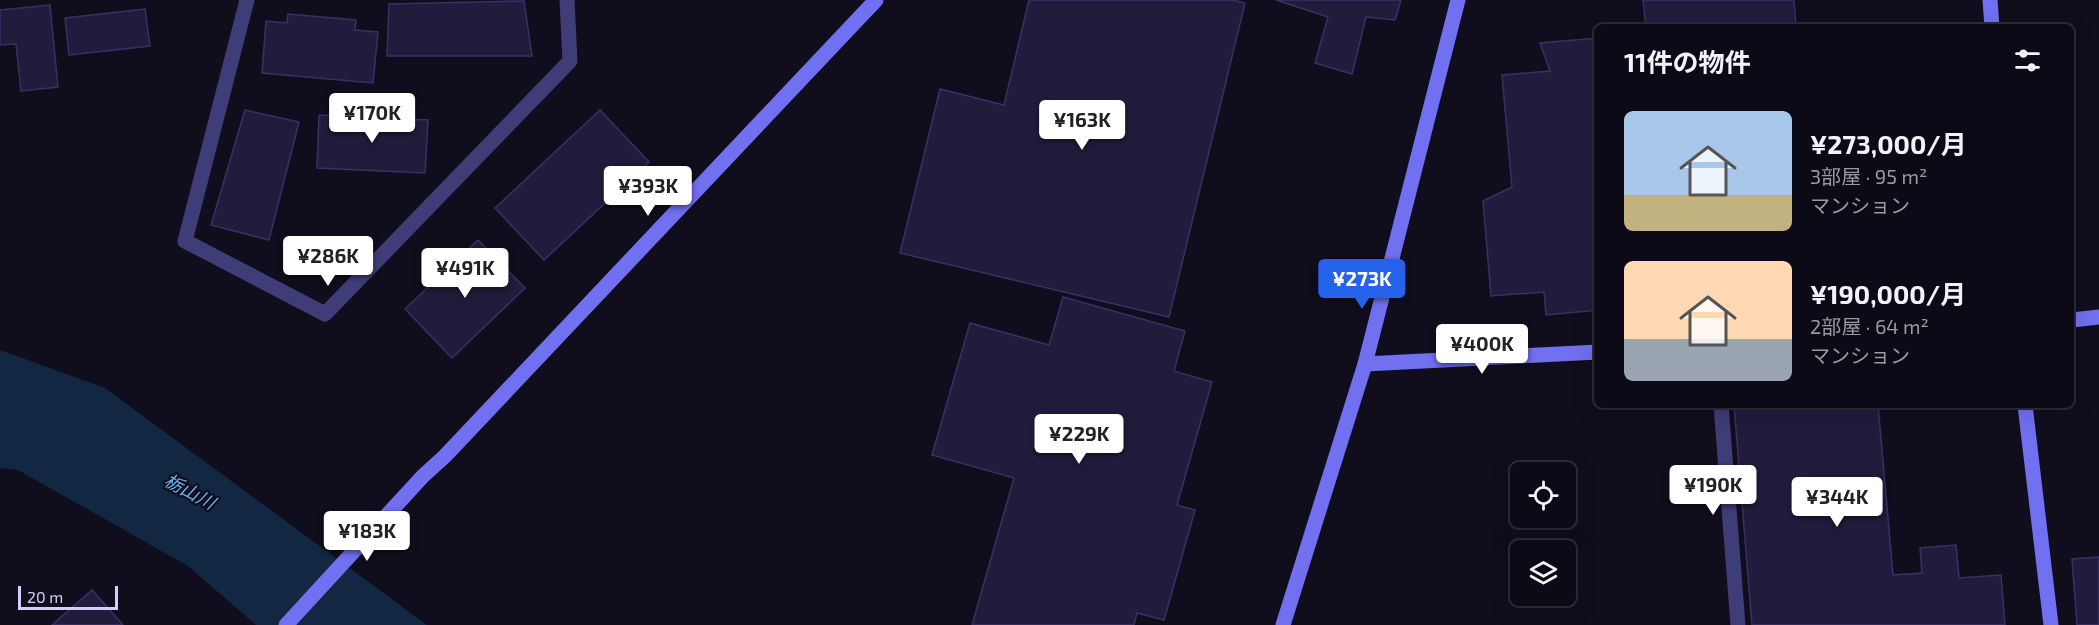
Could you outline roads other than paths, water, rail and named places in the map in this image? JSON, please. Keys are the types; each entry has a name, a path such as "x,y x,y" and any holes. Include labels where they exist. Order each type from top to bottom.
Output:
{"street":[{"path":"247,0 185,242 325,314 570,61 567,0"},
{"path":"286,625 423,476 461,439 876,0"},
{"path":"1283,625 1365,364 1458,0"},
{"path":"1990,0 1992,24"},
{"path":"2074,320 2099,317"},
{"path":"1365,364 1594,352"},
{"path":"1721,408 1738,625"},
{"path":"2025,408 2051,625"}],"water":[{"name":"栃山川","path":"0,350 105,388 427,625 256,625 188,566 18,470 0,468"}]}
